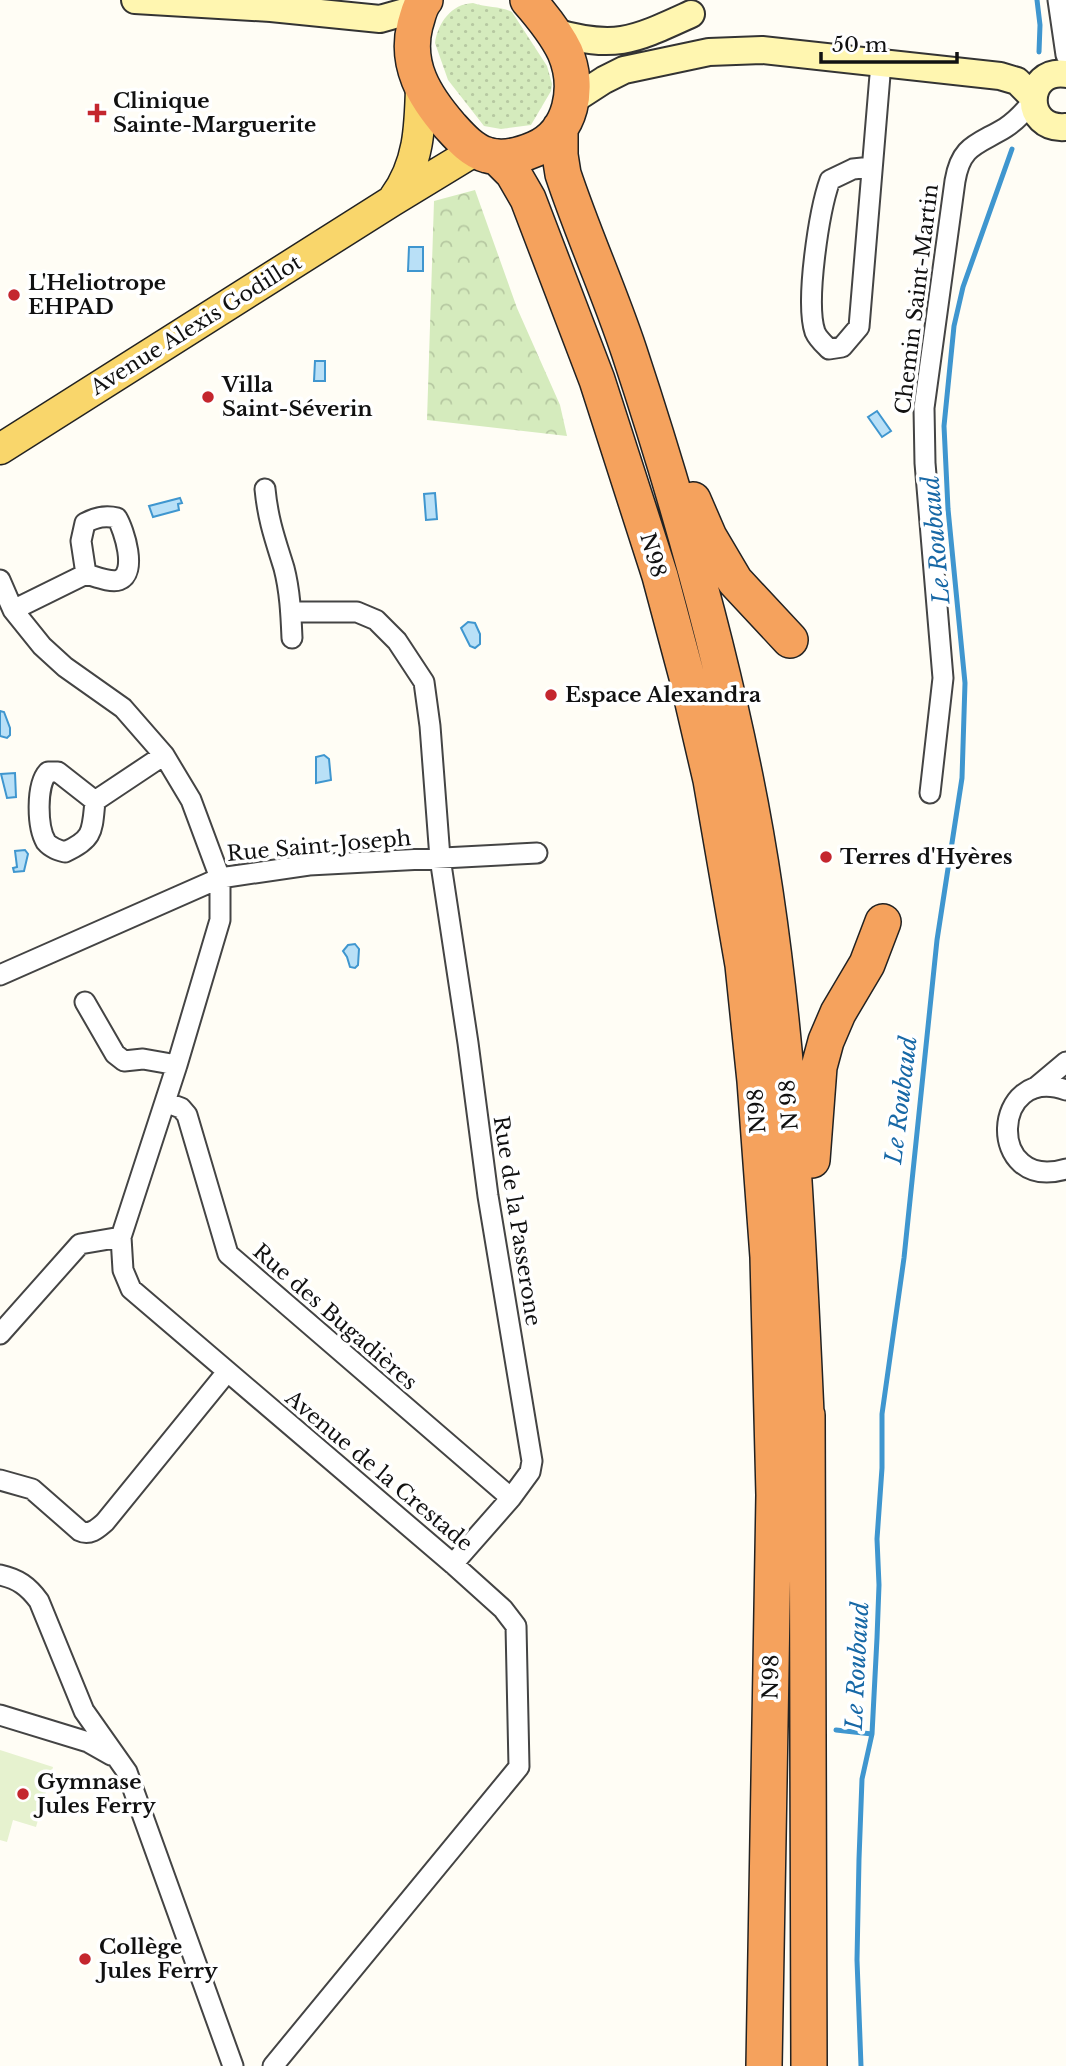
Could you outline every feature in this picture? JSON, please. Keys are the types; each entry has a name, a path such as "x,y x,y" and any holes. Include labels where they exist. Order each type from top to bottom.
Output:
{"highway":[{"path":"528,0 554,32 571,70 573,85 559,155 628,347 666,425 692,497 721,559 735,581 790,639"},
{"path":"422,4 412,38 416,71 443,117 486,153 515,155 541,146 565,115"},
{"name":"N98","path":"486,153 513,173 528,199 597,380 638,503 687,677 711,780 743,965 768,1257 774,1495 768,1860"},
{"name":"N 98","path":"628,347 698,581 745,777 776,962 787,1069 799,1252 807,1436"},
{"path":"809,2066 807,1436 812,1144 819,1067 826,1041 838,1013 867,964 883,922"},
{"path":"799,2066 807,1701"},
{"path":"753,2066 768,1860"},
{"path":"764,2066 768,1860"}],"main road":[{"name":"Avenue Alexis Godillot","path":"392,201 404,184 416,155 416,71"},
{"name":"Avenue Alexis Godillot","path":"0,449 392,201 486,153"}],"street":[{"path":"150,0 374,18 388,18 422,4"},
{"path":"1058,0 1066,55"},
{"path":"554,32 578,39 631,39 650,33 701,7"},
{"path":"565,115 604,80 659,46 701,7"},
{"path":"374,18 390,31 416,71"},
{"path":"624,70 709,52 762,50 1000,76 1017,81 1033,99 1038,116 1062,127"},
{"path":"872,167 853,169 830,180 822,202 815,256 812,320 816,336 829,349 842,347 859,327 881,63"},
{"path":"1033,99 1035,89 1046,77 1066,74"},
{"name":"Chemin Saint-Martin","path":"930,793 943,678 925,463 924,408 958,165 972,146 1006,127 1033,99"},
{"name":"Chemin Saint-Martin","path":"1006,127 1029,123 1062,127"},
{"path":"265,489 268,518 284,570 292,638"},
{"path":"13,610 86,574"},
{"path":"0,580 13,610 41,646 65,667 123,708 164,755 191,800 220,878"},
{"name":"Rue de la Passerone","path":"291,612 357,612 376,620 397,641 424,682 440,858 488,1196 532,1461 530,1472 511,1498 453,1564"},
{"path":"95,801 164,755"},
{"name":"Rue Saint-Joseph","path":"0,975 220,878 309,865 537,853"},
{"name":"Avenue de la Crestade","path":"220,878 220,920 177,1065 121,1237 123,1270 131,1289 453,1564 503,1609 516,1626 519,1767 273,2066"},
{"path":"85,1002 116,1054 124,1061 143,1059 177,1065"},
{"path":"1066,1062 1015,1103 1008,1114 1006,1126 1007,1139 1020,1161 1043,1172 1066,1169"},
{"path":"1035,1088 1047,1086 1066,1090"},
{"name":"Rue des Bugadières","path":"165,1102 181,1108 187,1115 228,1254 511,1498"},
{"path":"0,1334 80,1244 121,1237"},
{"path":"0,1480 32,1489 80,1531 95,1531 227,1372"},
{"path":"0,1575 16,1579 27,1586 39,1601 83,1711 127,1772 233,2066"},
{"path":"0,1716 88,1742 115,1757"}],"green space":[{"path":"473,3 512,12 547,66 551,91 531,125 501,129 484,126 448,80 435,43 437,36 452,11"},
{"path":"475,190 517,308 560,405 567,436 427,420 434,201"},
{"name":"Gymnase Jules Ferry","path":"0,1750 53,1767 36,1827 13,1820 7,1842 0,1840"}],"water":[{"path":"409,247 423,247 423,271 408,271"},
{"path":"315,361 325,361 325,381 314,381"},
{"path":"877,411 891,431 882,437 868,417"},
{"path":"435,493 437,519 426,520 424,494"},
{"path":"180,498 182,503 178,504 179,510 153,517 149,506"},
{"path":"468,622 475,623 480,634 480,644 475,648 470,646 461,628"},
{"path":"0,711 4,712 10,728 7,738 0,736"},
{"path":"324,755 329,759 331,780 316,783 316,757"},
{"path":"15,773 16,797 7,798 1,774"},
{"path":"25,850 28,854 24,871 14,872 13,868 17,867 15,851"},
{"path":"355,944 359,949 358,965 355,968 350,967 343,951 348,945"}],"waterway":[{"name":"Le Roubaud","path":"1037,0 1039,52"},
{"name":"Le Roubaud","path":"861,2066 857,1960 859,1859 862,1779 872,1734 877,1638 877,1539 882,1468 882,1414 904,1258 937,940 962,778 965,683 948,509 944,426 954,326 963,287 1012,149"},
{"path":"836,1730 872,1734"}],"place":[{"name":"Clinique Sainte-Marguerite","path":"97,113"},
{"name":"L'Heliotrope EHPAD","path":"14,295"},
{"name":"Villa Saint-Séverin","path":"208,397"},
{"name":"Espace Alexandra","path":"551,695"},
{"name":"Terres d'Hyères","path":"826,857"},
{"name":"Gymnase Jules Ferry","path":"23,1794"},
{"name":"Collège Jules Ferry","path":"85,1959"}]}
